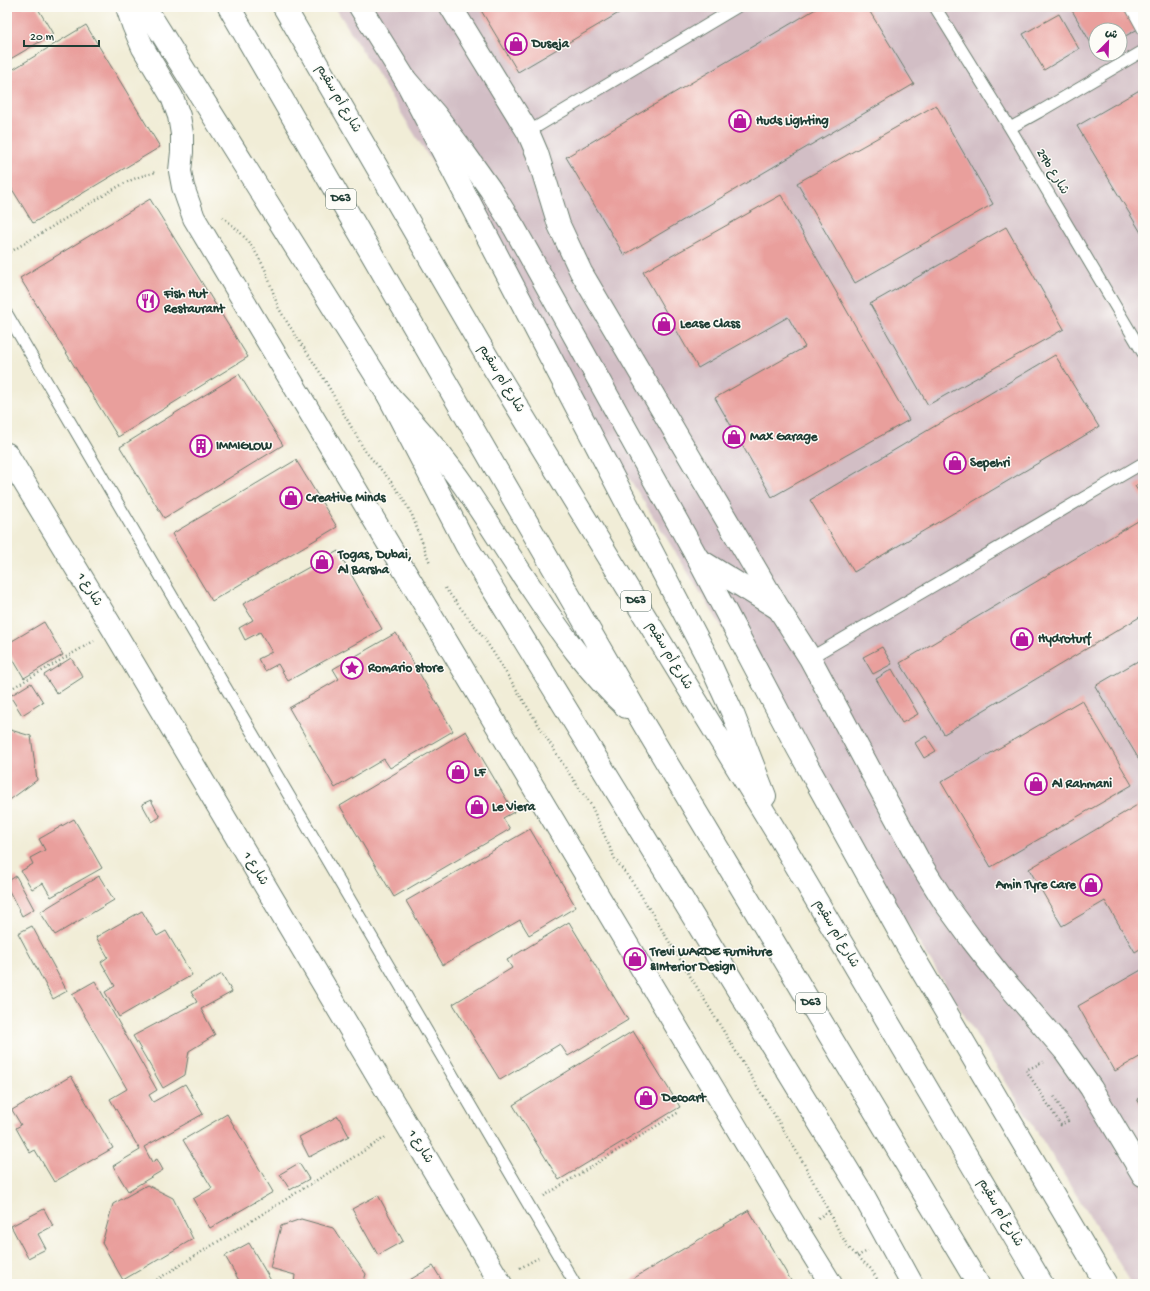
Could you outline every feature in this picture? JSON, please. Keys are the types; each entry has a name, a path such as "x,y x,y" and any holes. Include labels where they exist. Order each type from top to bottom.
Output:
{"main road":[{"path":"127,7 143,48 172,97 182,134 180,171 183,187 194,218 202,233 788,1216 831,1284"},
{"path":"145,7 388,395 466,545 865,1198 912,1284"},
{"name":"D63","path":"229,7 643,723 978,1284"},
{"name":"شارع أم سقيم","path":"284,7 493,367 778,835 1042,1284"},
{"path":"360,7 405,79 706,655 734,714 778,835"},
{"path":"451,7 528,132 537,153 559,225 581,272 779,609 810,658 920,863 972,940 1001,977 1065,1051 1091,1088 1143,1175"},
{"path":"405,79 435,114 463,151 490,189 515,229 698,559 797,747 906,944 1106,1284"},
{"path":"388,395 440,454 463,485 561,634 613,695 643,723"},
{"name":"شارع 1","path":"7,454 500,1282"},
{"path":"698,559 779,609"}],"lane":[{"path":"528,132 737,7"},
{"name":"29b شارع","path":"935,7 1010,128 1143,353"},
{"path":"1131,7 1143,29"},
{"path":"1010,128 1143,51"},
{"path":"7,314 575,1284"},
{"path":"810,658 1143,463"}],"path":[{"path":"7,691 113,630"},
{"path":"1054,1096 1068,1121 1061,1125 1026,1070 1065,1051"},
{"path":"528,1205 679,1112"},
{"path":"150,1284 406,1125"},
{"path":"500,1282 554,1249"},
{"path":"857,1256 870,1250"}],"shaded area":[{"path":"335,7 1143,7 1143,1284 1132,1284"}],"building":[{"path":"7,7 37,7 53,34 7,61"},
{"path":"479,7 629,7 518,72"},
{"name":"Huds Lighting","path":"819,7 867,7 914,84 624,255 566,157"},
{"path":"1070,7 1125,7 1138,29 1128,35 1128,22 1088,22 1088,38"},
{"path":"1059,14 1079,49 1044,70 1023,34"},
{"path":"86,25 160,147 33,223 7,181 7,73"},
{"path":"1143,88 1143,236 1077,126"},
{"path":"936,105 993,204 855,283 797,183"},
{"path":"781,195 909,420 772,497 715,398 805,347 788,317 698,368 643,272"},
{"path":"150,199 248,357 118,437 20,278"},
{"path":"1006,227 1064,329 928,405 870,304"},
{"name":"Sepehri","path":"1055,355 1099,427 854,572 810,500"},
{"name":"IMMIGLOW","path":"239,374 283,445 164,518 120,447"},
{"path":"296,460 337,527 212,601 172,534"},
{"path":"1143,481 1143,499 1135,486"},
{"name":"Hydroturf","path":"1143,518 1143,615 944,734 900,663"},
{"path":"338,551 382,629 288,681 278,664 265,671 258,659 272,652 260,632 245,640 239,628 253,620 243,604"},
{"path":"44,622 63,655 24,678 7,649 7,644"},
{"path":"396,633 453,731 390,768 384,759 335,788 289,708 339,679 333,669"},
{"path":"882,647 892,664 873,674 863,657"},
{"path":"71,658 83,677 57,694 44,675"},
{"path":"1143,658 1143,766 1095,686"},
{"path":"892,669 918,714 902,723 876,679"},
{"path":"31,683 43,702 22,715 10,696"},
{"name":"Al Rahmani","path":"1082,700 1132,785 991,867 941,782"},
{"path":"7,729 31,736 37,780 7,802"},
{"path":"466,731 514,812 503,818 510,829 394,897 340,806"},
{"path":"926,736 936,751 924,758 915,743"},
{"path":"151,800 160,817 152,822 142,804"},
{"name":"Amin Tyre Care","path":"1139,804 1143,811 1143,947 1135,952 1105,901 1062,926 1029,869"},
{"path":"74,819 102,868 51,897 43,883 32,889 21,871 33,864 30,858 45,850 39,839"},
{"path":"530,829 576,907 529,935 520,920 443,965 406,901"},
{"path":"16,876 34,909 22,916 7,887 7,882"},
{"path":"99,876 114,900 55,935 40,912"},
{"path":"142,911 157,936 166,931 192,975 119,1017 105,992 115,986 101,962 108,957 96,937"},
{"path":"569,922 628,1020 568,1056 560,1044 500,1080 453,1004 512,968 507,960"},
{"path":"32,926 67,991 53,999 18,933"},
{"path":"1143,969 1143,1055 1115,1071 1078,1006"},
{"path":"222,974 232,992 201,1009 215,1035 189,1051 185,1075 163,1088 133,1036 197,1002 191,992"},
{"path":"95,981 157,1090 149,1095 153,1102 185,1084 203,1114 144,1147 152,1162 157,1159 163,1170 128,1191 113,1166 140,1150 110,1099 127,1089 72,994"},
{"path":"633,1031 680,1107 559,1180 513,1105"},
{"path":"71,1076 113,1148 54,1182 35,1150 30,1153 16,1128 21,1125 12,1110"},
{"path":"1143,1096 1143,1109 1137,1099"},
{"path":"227,1114 273,1192 210,1228 193,1199 212,1188 183,1140"},
{"path":"338,1116 349,1136 309,1157 299,1137"},
{"path":"299,1163 309,1179 290,1190 280,1174"},
{"path":"147,1185 173,1198 193,1239 123,1280 102,1243 113,1204"},
{"path":"378,1195 403,1241 378,1255 352,1209"},
{"path":"44,1209 53,1226 38,1234 46,1249 28,1258 11,1226"},
{"path":"749,1210 793,1284 624,1284"},
{"path":"301,1219 333,1228 366,1274 363,1284 294,1284 295,1275 270,1268 281,1226"},
{"path":"249,1243 273,1284 241,1284 225,1256"},
{"path":"433,1266 444,1284 403,1284"}],"place":[{"name":"Duseja","path":"516,44"},
{"name":"Huds Lighting","path":"740,121"},
{"name":"Fish Hut Restaurant","path":"148,301"},
{"name":"Lease Class","path":"664,324"},
{"name":"Max Garage","path":"734,437"},
{"name":"IMMIGLOW","path":"201,446"},
{"name":"Sepehri","path":"955,463"},
{"name":"Creative Minds","path":"291,498"},
{"name":"Togas, Dubai, Al Barsha","path":"322,562"},
{"name":"Hydroturf","path":"1022,639"},
{"name":"Romario store","path":"352,668"},
{"name":"LF","path":"458,772"},
{"name":"Al Rahmani","path":"1036,784"},
{"name":"Le Viera","path":"477,807"},
{"name":"Amin Tyre Care","path":"1091,885"},
{"name":"Trevi WARDE Furniture &Interior Design","path":"635,959"},
{"name":"Decoart","path":"646,1098"}]}
